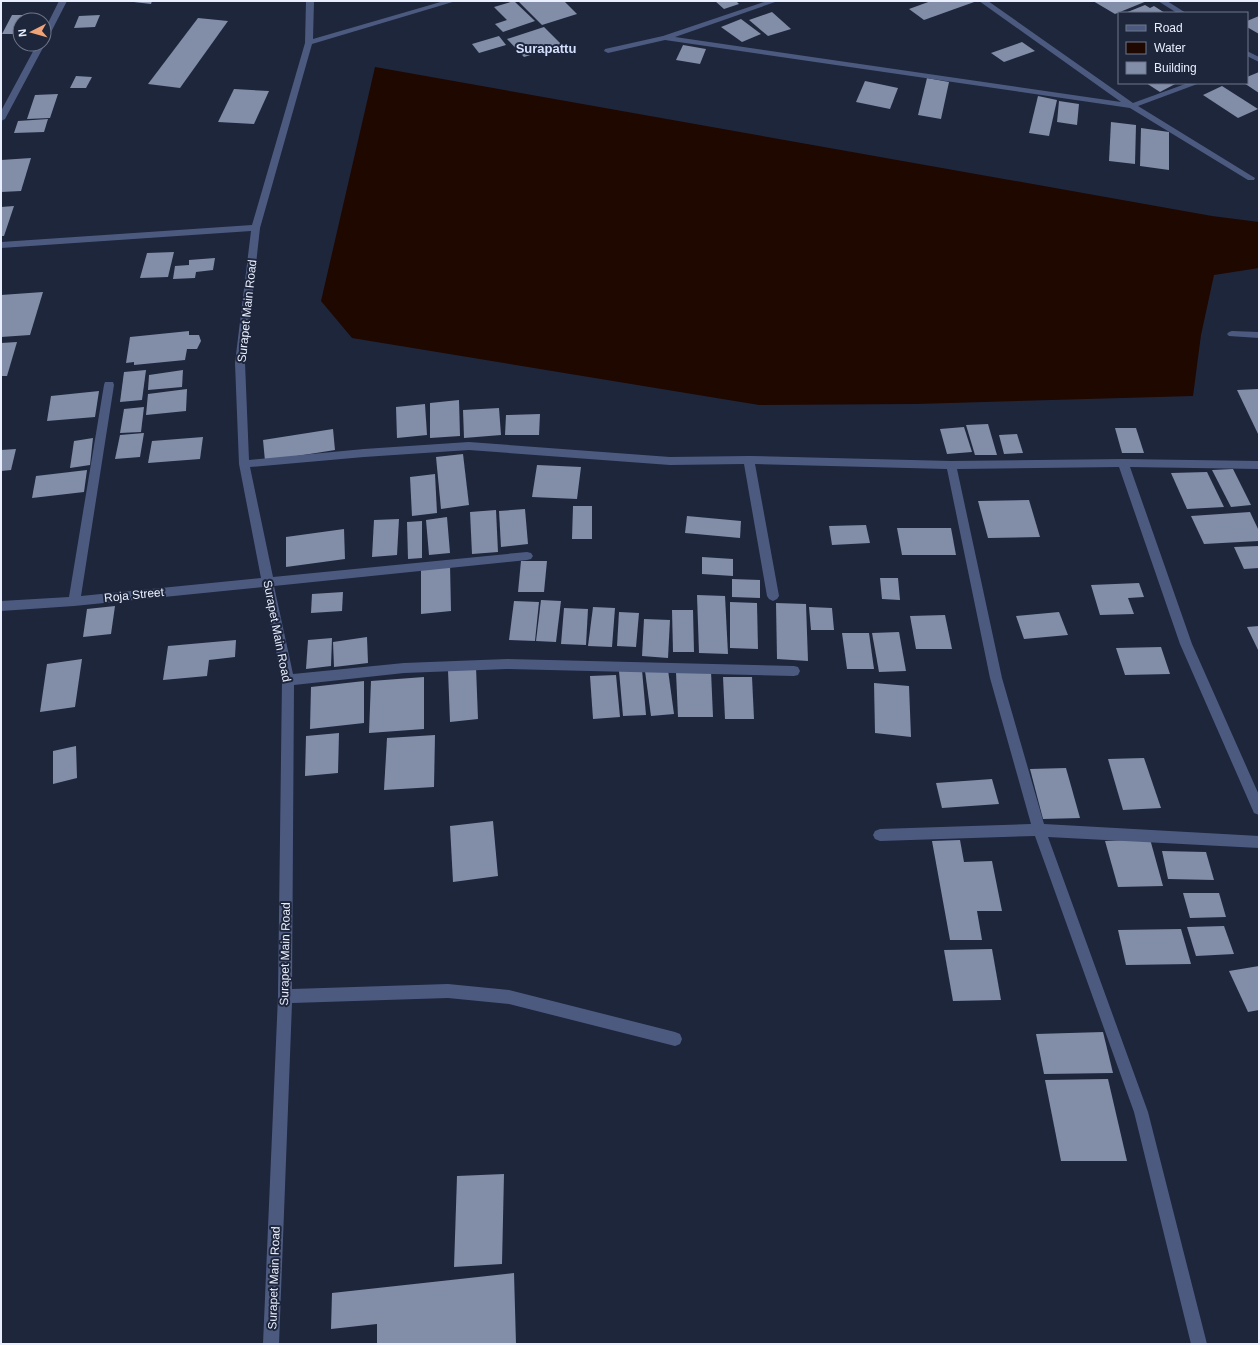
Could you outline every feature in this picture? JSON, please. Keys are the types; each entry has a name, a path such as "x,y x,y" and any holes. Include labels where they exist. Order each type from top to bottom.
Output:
{"street":[{"path":"52,23 64,1"},
{"name":"Surapet Main Road","path":"271,1344 285,996 288,680 244,464 240,363 256,228 309,43 310,1"},
{"path":"309,43 452,1"},
{"path":"608,51 665,38 774,1"},
{"path":"983,1 1132,106 1251,178"},
{"path":"1162,1 1180,12"},
{"path":"665,38 1132,106 1193,84"},
{"path":"1,119 37,52"},
{"path":"1248,54 1259,60"},
{"path":"1248,64 1259,60"},
{"path":"1,245 256,228"},
{"path":"1232,334 1259,335"},
{"path":"74,601 109,385"},
{"path":"244,464 364,453 469,446 670,460 749,460 951,465 1123,463 1259,465"},
{"path":"749,460 773,596"},
{"path":"1123,463 1186,644 1259,809"},
{"path":"951,465 996,678 1039,830 1141,1112 1199,1344"},
{"name":"Roja Street","path":"1,606 74,601 527,556"},
{"path":"288,680 404,668 507,664 794,671"},
{"path":"880,835 1039,830 1259,842"},
{"path":"285,996 448,990 509,997 675,1039"}],"water":[{"path":"375,67 1212,216 1259,222 1259,268 1214,275 1201,335 1193,396 916,404 759,405 352,338 321,301"}],"building":[{"path":"125,1 152,1 151,4"},
{"path":"514,1 535,21 503,32 495,24 507,20 494,7"},
{"path":"518,1 564,1 577,14 542,25"},
{"path":"715,1 736,1 739,4 724,9"},
{"path":"931,1 977,1 924,20 909,9"},
{"path":"1093,1 1147,1 1118,12 1115,14"},
{"path":"1145,5 1150,8 1154,6 1163,12 1128,12"},
{"path":"772,12 791,29 768,36 749,20"},
{"path":"12,15 12,34 2,34"},
{"path":"100,15 95,27 74,28 79,16"},
{"path":"1259,16 1259,34 1248,28 1248,21"},
{"path":"198,18 228,21 180,88 148,84"},
{"path":"741,19 761,34 742,42 721,27"},
{"path":"544,27 562,45 524,57 507,39"},
{"path":"499,36 506,45 479,53 472,44"},
{"path":"1022,42 1035,51 1004,62 991,53"},
{"path":"683,45 706,49 700,64 676,60"},
{"path":"1259,72 1259,93 1246,84 1248,84 1248,77"},
{"path":"76,76 92,77 86,88 70,88"},
{"path":"927,78 949,82 941,119 918,115"},
{"path":"865,81 898,88 890,109 856,102"},
{"path":"1148,84 1175,84 1160,92"},
{"path":"1222,86 1258,109 1238,118 1203,95"},
{"path":"234,89 269,91 254,124 218,122"},
{"path":"58,94 50,118 27,119 35,95"},
{"path":"1038,96 1057,100 1049,136 1029,133"},
{"path":"1059,101 1079,104 1077,125 1057,122"},
{"path":"48,119 44,132 14,133 18,121"},
{"path":"1111,122 1136,125 1135,164 1109,161"},
{"path":"1141,128 1169,132 1169,170 1140,166"},
{"path":"31,158 21,191 1,192 1,160"},
{"path":"14,206 4,236 1,236 1,207"},
{"path":"174,252 168,277 140,278 147,253"},
{"path":"215,258 213,270 196,272 195,278 173,279 175,266 189,265 189,260"},
{"path":"43,292 30,335 1,337 1,295"},
{"path":"189,331 189,335 199,335 201,341 197,349 187,349 185,360 134,365 134,362 126,363 130,337"},
{"path":"17,342 7,376 1,376 1,343"},
{"path":"146,370 142,400 120,402 124,372"},
{"path":"183,370 182,387 148,390 149,375"},
{"path":"187,389 186,411 146,415 148,394"},
{"path":"1259,389 1259,436 1237,390"},
{"path":"99,391 95,417 47,421 51,396"},
{"path":"459,400 460,436 430,438 430,403"},
{"path":"425,404 427,435 397,438 396,407"},
{"path":"144,407 141,432 120,433 124,409"},
{"path":"499,408 501,435 464,438 463,410"},
{"path":"540,414 539,435 505,435 506,415"},
{"path":"988,424 997,455 975,455 966,425"},
{"path":"964,427 972,452 947,454 940,429"},
{"path":"1115,428 1136,428 1144,453 1122,453"},
{"path":"333,429 335,450 265,461 263,440"},
{"path":"144,433 140,457 115,459 120,435"},
{"path":"1017,434 1023,453 1004,454 999,435"},
{"path":"203,437 200,459 148,463 152,441"},
{"path":"93,438 90,465 70,468 74,441"},
{"path":"16,449 11,470 1,471 1,450"},
{"path":"463,454 469,505 441,509 436,457"},
{"path":"537,465 581,467 577,499 532,497"},
{"path":"1233,469 1251,505 1231,507 1212,470"},
{"path":"87,470 84,492 32,498 36,476"},
{"path":"1207,472 1224,507 1187,509 1171,473"},
{"path":"435,474 437,513 412,516 410,477"},
{"path":"1029,500 1040,537 988,538 978,501"},
{"path":"573,506 592,506 592,539 572,539"},
{"path":"525,509 528,544 501,547 499,511"},
{"path":"496,510 498,552 472,554 470,512"},
{"path":"1250,512 1259,531 1259,541 1204,544 1191,516"},
{"path":"687,516 741,521 740,538 685,533"},
{"path":"447,517 450,553 429,555 426,520"},
{"path":"399,519 397,555 372,557 374,520"},
{"path":"422,521 422,558 408,559 407,522"},
{"path":"866,525 870,543 832,545 829,526"},
{"path":"897,528 951,528 956,555 902,555"},
{"path":"344,529 345,559 286,567 286,537"},
{"path":"1259,546 1259,568 1244,569 1234,547"},
{"path":"702,557 733,559 733,576 702,574"},
{"path":"521,561 547,561 544,592 518,592"},
{"path":"450,564 451,611 421,614 421,567"},
{"path":"880,578 898,578 900,600 882,599"},
{"path":"732,579 760,580 760,598 732,597"},
{"path":"1139,583 1144,597 1128,598 1134,614 1100,615 1091,585"},
{"path":"343,592 342,611 311,613 312,594"},
{"path":"697,595 725,596 728,654 699,653"},
{"path":"541,600 561,601 556,642 536,641"},
{"path":"514,601 539,602 535,641 509,640"},
{"path":"730,602 757,603 758,649 730,648"},
{"path":"776,603 806,604 808,661 777,659"},
{"path":"115,606 111,634 83,637 87,609"},
{"path":"593,607 615,608 612,647 588,646"},
{"path":"809,607 832,608 834,630 811,630"},
{"path":"564,608 588,609 586,645 561,644"},
{"path":"672,610 693,610 694,652 673,652"},
{"path":"619,612 639,613 636,647 617,646"},
{"path":"1059,612 1068,635 1024,639 1016,616"},
{"path":"945,615 952,649 916,649 910,616"},
{"path":"644,619 670,620 668,658 642,656"},
{"path":"1259,626 1259,652 1247,627"},
{"path":"899,632 906,671 879,672 872,633"},
{"path":"842,633 869,633 874,669 847,669"},
{"path":"367,637 368,663 334,667 333,642"},
{"path":"332,638 331,666 306,669 308,640"},
{"path":"236,640 235,657 209,660 207,676 163,680 168,646"},
{"path":"1161,647 1170,674 1125,675 1116,648"},
{"path":"82,659 75,707 40,712 47,664"},
{"path":"476,667 478,719 450,722 448,670"},
{"path":"642,670 646,715 623,716 619,671"},
{"path":"668,670 674,714 651,716 645,671"},
{"path":"711,671 713,717 678,717 676,672"},
{"path":"616,675 620,717 593,719 590,676"},
{"path":"424,677 424,729 369,733 371,681"},
{"path":"723,677 752,677 754,719 725,719"},
{"path":"364,681 364,723 310,729 311,687"},
{"path":"874,683 909,686 911,737 875,733"},
{"path":"339,733 338,773 305,776 306,736"},
{"path":"435,735 434,787 384,790 387,738"},
{"path":"76,746 77,778 53,784 53,751"},
{"path":"1144,758 1161,808 1123,810 1108,759"},
{"path":"1066,768 1080,818 1043,819 1030,769"},
{"path":"992,779 999,804 942,808 936,783"},
{"path":"493,821 498,876 453,882 450,826"},
{"path":"1150,839 1163,886 1118,887 1105,841"},
{"path":"960,840 964,862 992,861 1002,911 977,911 982,940 950,940 932,841"},
{"path":"1162,851 1206,852 1214,880 1168,879"},
{"path":"1183,893 1219,893 1226,917 1190,918"},
{"path":"1224,926 1234,954 1196,956 1187,927"},
{"path":"1181,929 1191,964 1126,965 1118,930"},
{"path":"992,949 1001,1000 953,1001 944,950"},
{"path":"1259,966 1259,1010 1248,1012 1229,971"},
{"path":"1103,1032 1113,1073 1044,1074 1036,1034"},
{"path":"1108,1079 1127,1161 1061,1161 1045,1080"},
{"path":"504,1174 502,1264 454,1267 457,1176"},
{"path":"514,1273 516,1344 377,1344 377,1324 331,1329 332,1293"}],"district":[{"name":"Surapattu","path":"546,48"}]}
